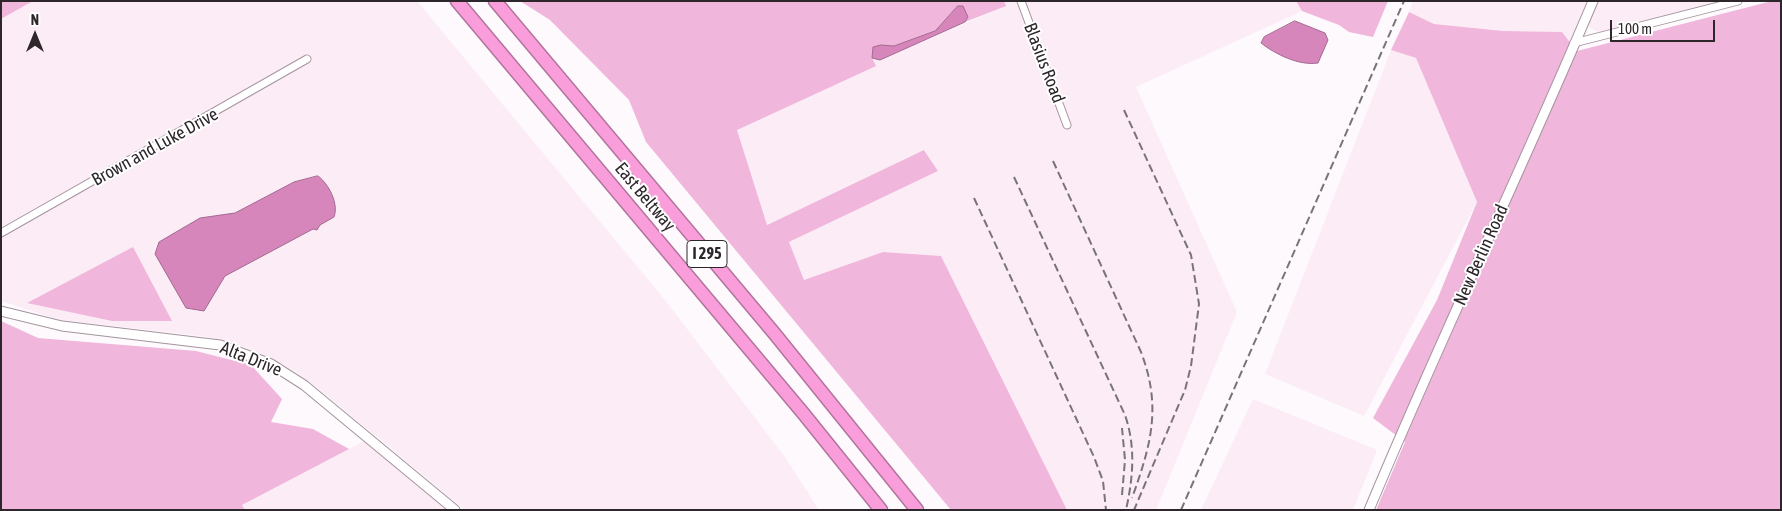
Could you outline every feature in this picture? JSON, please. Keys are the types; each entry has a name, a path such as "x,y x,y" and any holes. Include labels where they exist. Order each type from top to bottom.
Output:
{"highway":[{"name":"East Beltway","path":"457,1 803,413 881,510"},
{"name":"East Beltway","path":"495,1 774,333 916,510"}],"street":[{"name":"Blasius Road","path":"1021,1 1067,126"},
{"name":"New Berlin Road","path":"1369,510 1420,388 1476,269 1593,1"},
{"path":"1574,43 1738,1"},
{"name":"Brown and Luke Drive","path":"1,233 307,59"},
{"name":"Alta Drive","path":"1,311 62,326 220,345 271,364 304,385 455,510"}],"shaded area":[{"path":"1,1 33,1 1,19"},
{"path":"33,1 417,1 665,300 785,457 819,510 465,510 319,389 295,371 269,357 239,345 202,336 60,320 1,301 1,19","holes":["28,303 171,321 112,321"]},
{"path":"520,1 1004,1 1006,6 965,22 968,17 958,6 935,31 894,46 881,45 872,58 876,66 737,130 767,225 924,150 938,171 789,242 804,280 883,252 941,256 1067,510 951,510 646,142 629,100 550,20"},
{"path":"1004,1 1296,1 1302,11 1136,87 1237,312 1156,510 1067,510 941,256 883,252 804,280 789,242 938,171 925,150 766,225 737,129 875,66 872,58 880,60 1006,6"},
{"path":"1296,1 1388,1 1373,37 1349,32 1339,25 1302,11"},
{"path":"1413,1 1587,1 1570,41 1562,32 1503,31 1434,24 1409,12"},
{"path":"1596,1 1719,1 1599,32 1590,28 1588,21"},
{"path":"1772,1 1781,1 1781,510 1376,510 1405,442 1373,418 1437,300 1477,202 1416,58 1391,50 1409,12 1434,24 1503,31 1562,32 1577,51"},
{"path":"958,6 963,6 968,17 965,22 880,60 872,58 873,47 881,45 894,46 935,31"},
{"path":"1295,21 1325,33 1328,40 1318,63 1295,61 1261,43 1264,37"},
{"path":"1391,50 1416,58 1477,202 1364,416 1265,374"},
{"path":"318,176 326,184 334,200 334,217 320,225 317,230 313,229 225,276 204,311 186,308 155,254 159,242 200,218 235,213 294,182"},
{"path":"133,247 172,321 112,321 27,303"},
{"path":"1,321 38,338 196,351 251,365 282,399 271,422 313,429 349,449 242,505 245,510 1,510"},
{"path":"1253,399 1377,450 1353,510 1201,510"},
{"path":"364,441 446,510 245,510 242,505"}],"railway":[{"path":"1181,510 1404,1"},
{"path":"1124,110 1191,255 1199,304 1191,366 1185,390 1134,510"},
{"path":"1053,161 1141,352 1147,372 1151,391 1152,426 1149,443 1132,498"},
{"path":"1014,177 1125,415 1132,451 1130,486 1126,510"},
{"path":"974,198 1094,457 1103,481 1106,510"},
{"path":"1122,428 1125,460 1122,495"}]}
